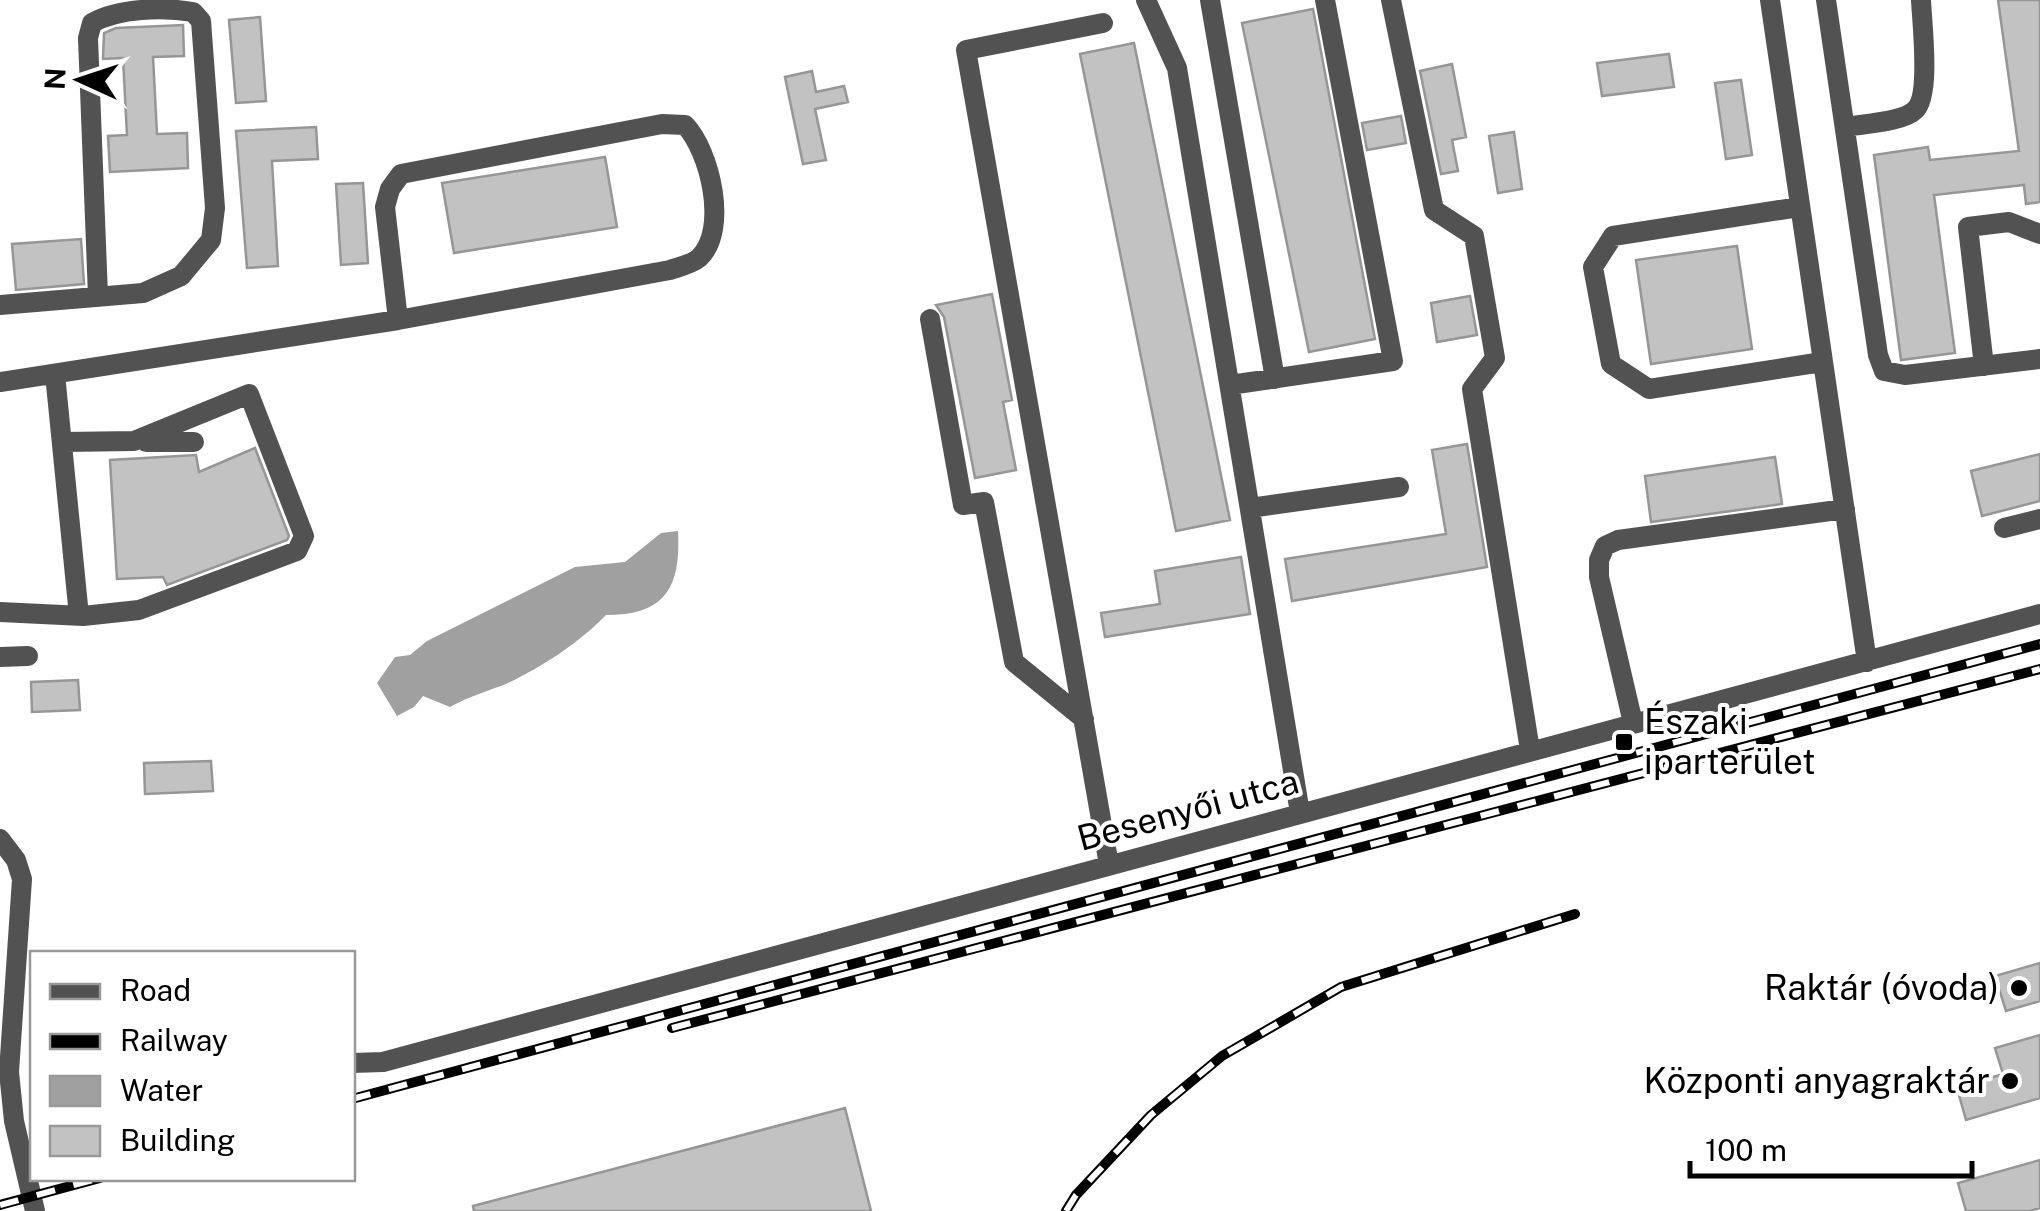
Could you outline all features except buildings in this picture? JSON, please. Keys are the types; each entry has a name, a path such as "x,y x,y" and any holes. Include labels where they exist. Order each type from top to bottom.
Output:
{"street":[{"path":"1146,0 1177,68 1300,813"},
{"path":"1210,0 1275,379"},
{"path":"1230,385 1393,361 1325,0"},
{"path":"1391,0 1434,210 1474,236 1494,358 1472,388 1530,750"},
{"path":"1770,0 1866,662"},
{"path":"1826,0 1878,355 1884,371 1905,375 2040,359"},
{"path":"1846,127 1902,117 1916,110 1924,95 1921,0"},
{"path":"0,305 143,293 182,276 211,240 215,208 201,21 193,12 108,14 92,22 88,38 98,296"},
{"path":"1103,23 966,50 1110,865"},
{"path":"0,382 398,320 670,270 698,259 715,234 712,195 700,140 685,125 662,124 401,174 390,188 385,207 398,320"},
{"path":"1799,207 1613,236 1593,267 1611,364 1649,388 1822,362"},
{"path":"1984,366 1968,227 2009,222 2040,234"},
{"path":"930,320 962,505 984,502 1014,662 1084,719"},
{"path":"55,374 80,616"},
{"path":"0,612 80,616 139,610 298,551 304,536 248,394 134,442"},
{"path":"64,442 194,442"},
{"path":"1250,508 1399,487"},
{"path":"1633,722 1600,577 1599,560 1606,546 1618,540 1845,508"},
{"path":"2004,528 2040,519"},
{"name":"Besenyői utca","path":"355,1063 383,1062 2040,614"},
{"path":"0,658 28,656"},
{"path":"0,839 21,869 23,1026 10,1089 35,1211"},
{"path":"0,854 21,869"}],"water":[{"path":"678,531 672,583 656,603 643,610 606,615 573,644 521,677 450,707 423,696 414,707 397,716 377,683 395,657 410,655 427,641 575,567 625,562 661,533"}],"railway":[{"path":"355,1098 2040,644"},
{"path":"672,1028 2040,669"},
{"path":"1066,1211 1076,1195 1151,1115 1222,1056 1341,987 1575,914"},
{"path":"0,1205 89,1181"}],"place":[{"name":"Északi iparterület","path":"1624,742"},
{"name":"Raktár (óvoda)","path":"2019,988"},
{"name":"Központi anyagraktár","path":"2010,1081"}]}
